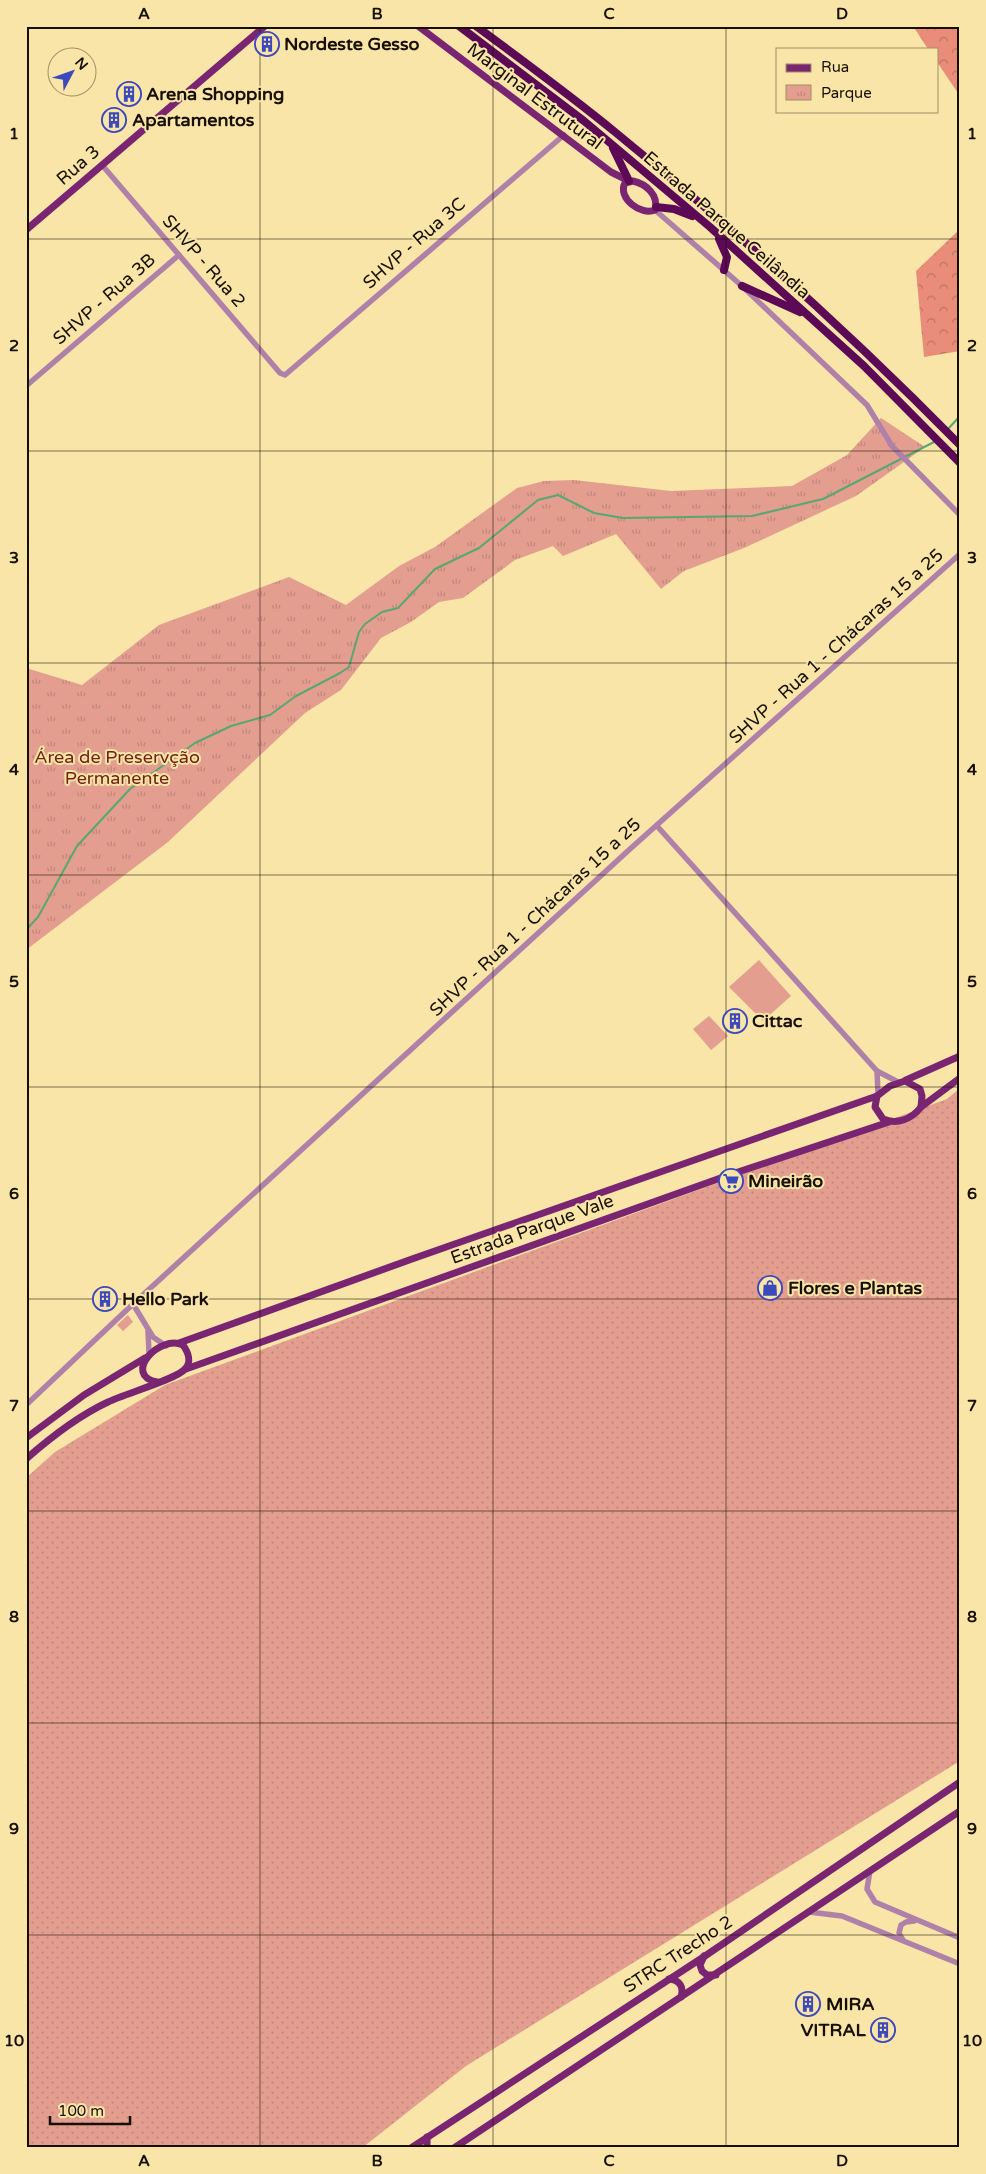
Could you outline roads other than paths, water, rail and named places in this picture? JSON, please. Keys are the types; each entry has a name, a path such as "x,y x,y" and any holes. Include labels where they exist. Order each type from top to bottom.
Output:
{"highway":[{"name":"Estrada Parque Ceilândia","path":"459,26 609,142 710,227 864,366 960,463"},
{"name":"Estrada Parque Ceilândia","path":"476,26 616,132 746,244 861,346 960,445"},
{"path":"609,142 627,183"},
{"path":"655,208 674,209 702,221"},
{"path":"710,227 723,244 727,257 724,270"},
{"path":"742,286 808,316"}],"main road":[{"name":"Rua 3","path":"26,230 265,26"},
{"name":"Marginal Estrutural","path":"418,26 627,183"},
{"path":"627,183 640,183 647,187 655,198 655,208 645,212 632,205 625,195 627,183"},
{"path":"960,1056 902,1081 877,1095 875,1104 877,1113 889,1122 910,1118 921,1107 960,1078"},
{"path":"902,1081 920,1089 922,1096 921,1107"},
{"name":"Estrada Parque Vale","path":"179,1343 877,1095"},
{"name":"Estrada Parque Vale","path":"186,1369 729,1175 889,1122"},
{"path":"26,1438 84,1395 147,1356 166,1346 179,1343 188,1352 189,1362 186,1369 172,1378 106,1402 63,1429 26,1459"},
{"path":"147,1356 143,1366 146,1375 150,1380 157,1382"},
{"name":"STRC Trecho 2","path":"411,2148 704,1956 960,1782"},
{"path":"454,2148 960,1811"},
{"path":"704,1956 700,1965 702,1971 710,1976 717,1974"},
{"path":"669,1979 679,1982 683,1992 681,1997"},
{"path":"427,2137 427,2148"}],"street":[{"name":"SHVP - Rua 3C","path":"286,375 564,135"},
{"name":"SHVP - Rua 2","path":"102,165 280,373 286,375"},
{"path":"655,208 742,286 863,402 892,446 960,515"},
{"name":"SHVP - Rua 3B","path":"26,386 178,255"},
{"name":"SHVP - Rua 1 - Chácaras 15 a 25","path":"26,1404 657,826 960,554"},
{"path":"657,826 877,1070 902,1081"},
{"path":"877,1070 877,1095"},
{"path":"133,1304 148,1329 157,1340 166,1346"},
{"path":"147,1356 148,1329"},
{"path":"870,1871 867,1889 876,1902 918,1922 960,1938"},
{"path":"809,1912 842,1916 960,1964"},
{"path":"905,1942 900,1934 901,1925 908,1921 918,1922"}],"waterway":[{"path":"948,429 960,416"},
{"path":"26,930 38,917 77,846 130,789 195,743 231,726 270,715 296,696 349,667 359,632 365,624 382,612 398,608 435,569 479,548 538,500 558,495 594,513 623,518 752,516 823,499 936,441"}],"place":[{"name":"Nordeste Gesso","path":"267,44"},
{"name":"Arena Shopping","path":"129,94"},
{"name":"Apartamentos","path":"114,120"},
{"name":"Cittac","path":"735,1021"},
{"name":"Mineirão","path":"731,1181"},
{"name":"Flores e Plantas","path":"770,1288"},
{"name":"Hello Park","path":"105,1299"},
{"name":"MIRA","path":"808,2004"},
{"name":"VITRAL","path":"883,2030"}],"park label":[{"name":"Área de Preservção Permanente","path":"117,768"}]}
